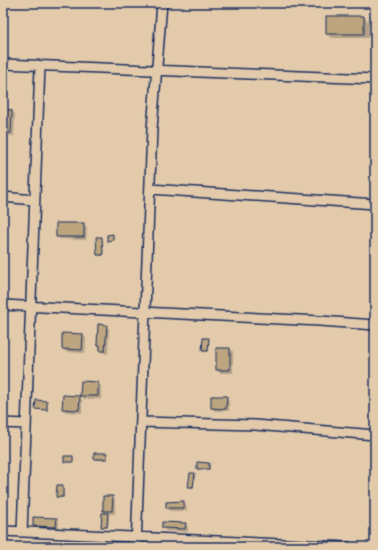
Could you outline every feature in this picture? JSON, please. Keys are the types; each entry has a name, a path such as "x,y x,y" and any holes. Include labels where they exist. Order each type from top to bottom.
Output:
{"street":[{"path":"136,547 150,189 156,71 162,3"},
{"path":"3,64 375,79"},
{"path":"22,532 40,66"},
{"path":"150,189 375,204"},
{"path":"3,197 34,200"},
{"path":"3,305 320,320 375,325"},
{"path":"141,422 255,425 375,435"},
{"path":"3,423 25,424"},
{"path":"3,532 348,547"}],"building":[{"path":"326,16 364,16 364,34 326,34"},
{"path":"3,109 12,110 11,133 3,133"},
{"path":"56,223 84,223 84,237 56,237"},
{"path":"113,234 113,240 107,241 107,235"},
{"path":"96,237 102,237 103,255 97,255"},
{"path":"98,324 107,325 105,351 100,351 100,345 97,345"},
{"path":"62,333 83,334 82,350 62,349"},
{"path":"203,338 209,338 208,351 202,351"},
{"path":"216,348 230,348 230,370 216,370"},
{"path":"81,381 98,382 98,396 80,396"},
{"path":"63,395 80,396 79,410 62,409"},
{"path":"211,396 227,396 226,409 211,408"},
{"path":"36,400 47,401 47,410 35,409"},
{"path":"94,453 107,453 107,459 94,459"},
{"path":"64,456 73,456 73,462 64,462"},
{"path":"197,462 209,463 209,469 197,469"},
{"path":"190,473 195,473 193,487 188,487"},
{"path":"57,485 63,485 63,497 56,497"},
{"path":"103,496 113,496 112,511 103,511"},
{"path":"184,501 184,508 166,508 166,502"},
{"path":"102,513 108,513 107,527 101,527"},
{"path":"33,517 57,518 56,527 33,526"},
{"path":"162,522 186,523 185,529 162,528"}]}
